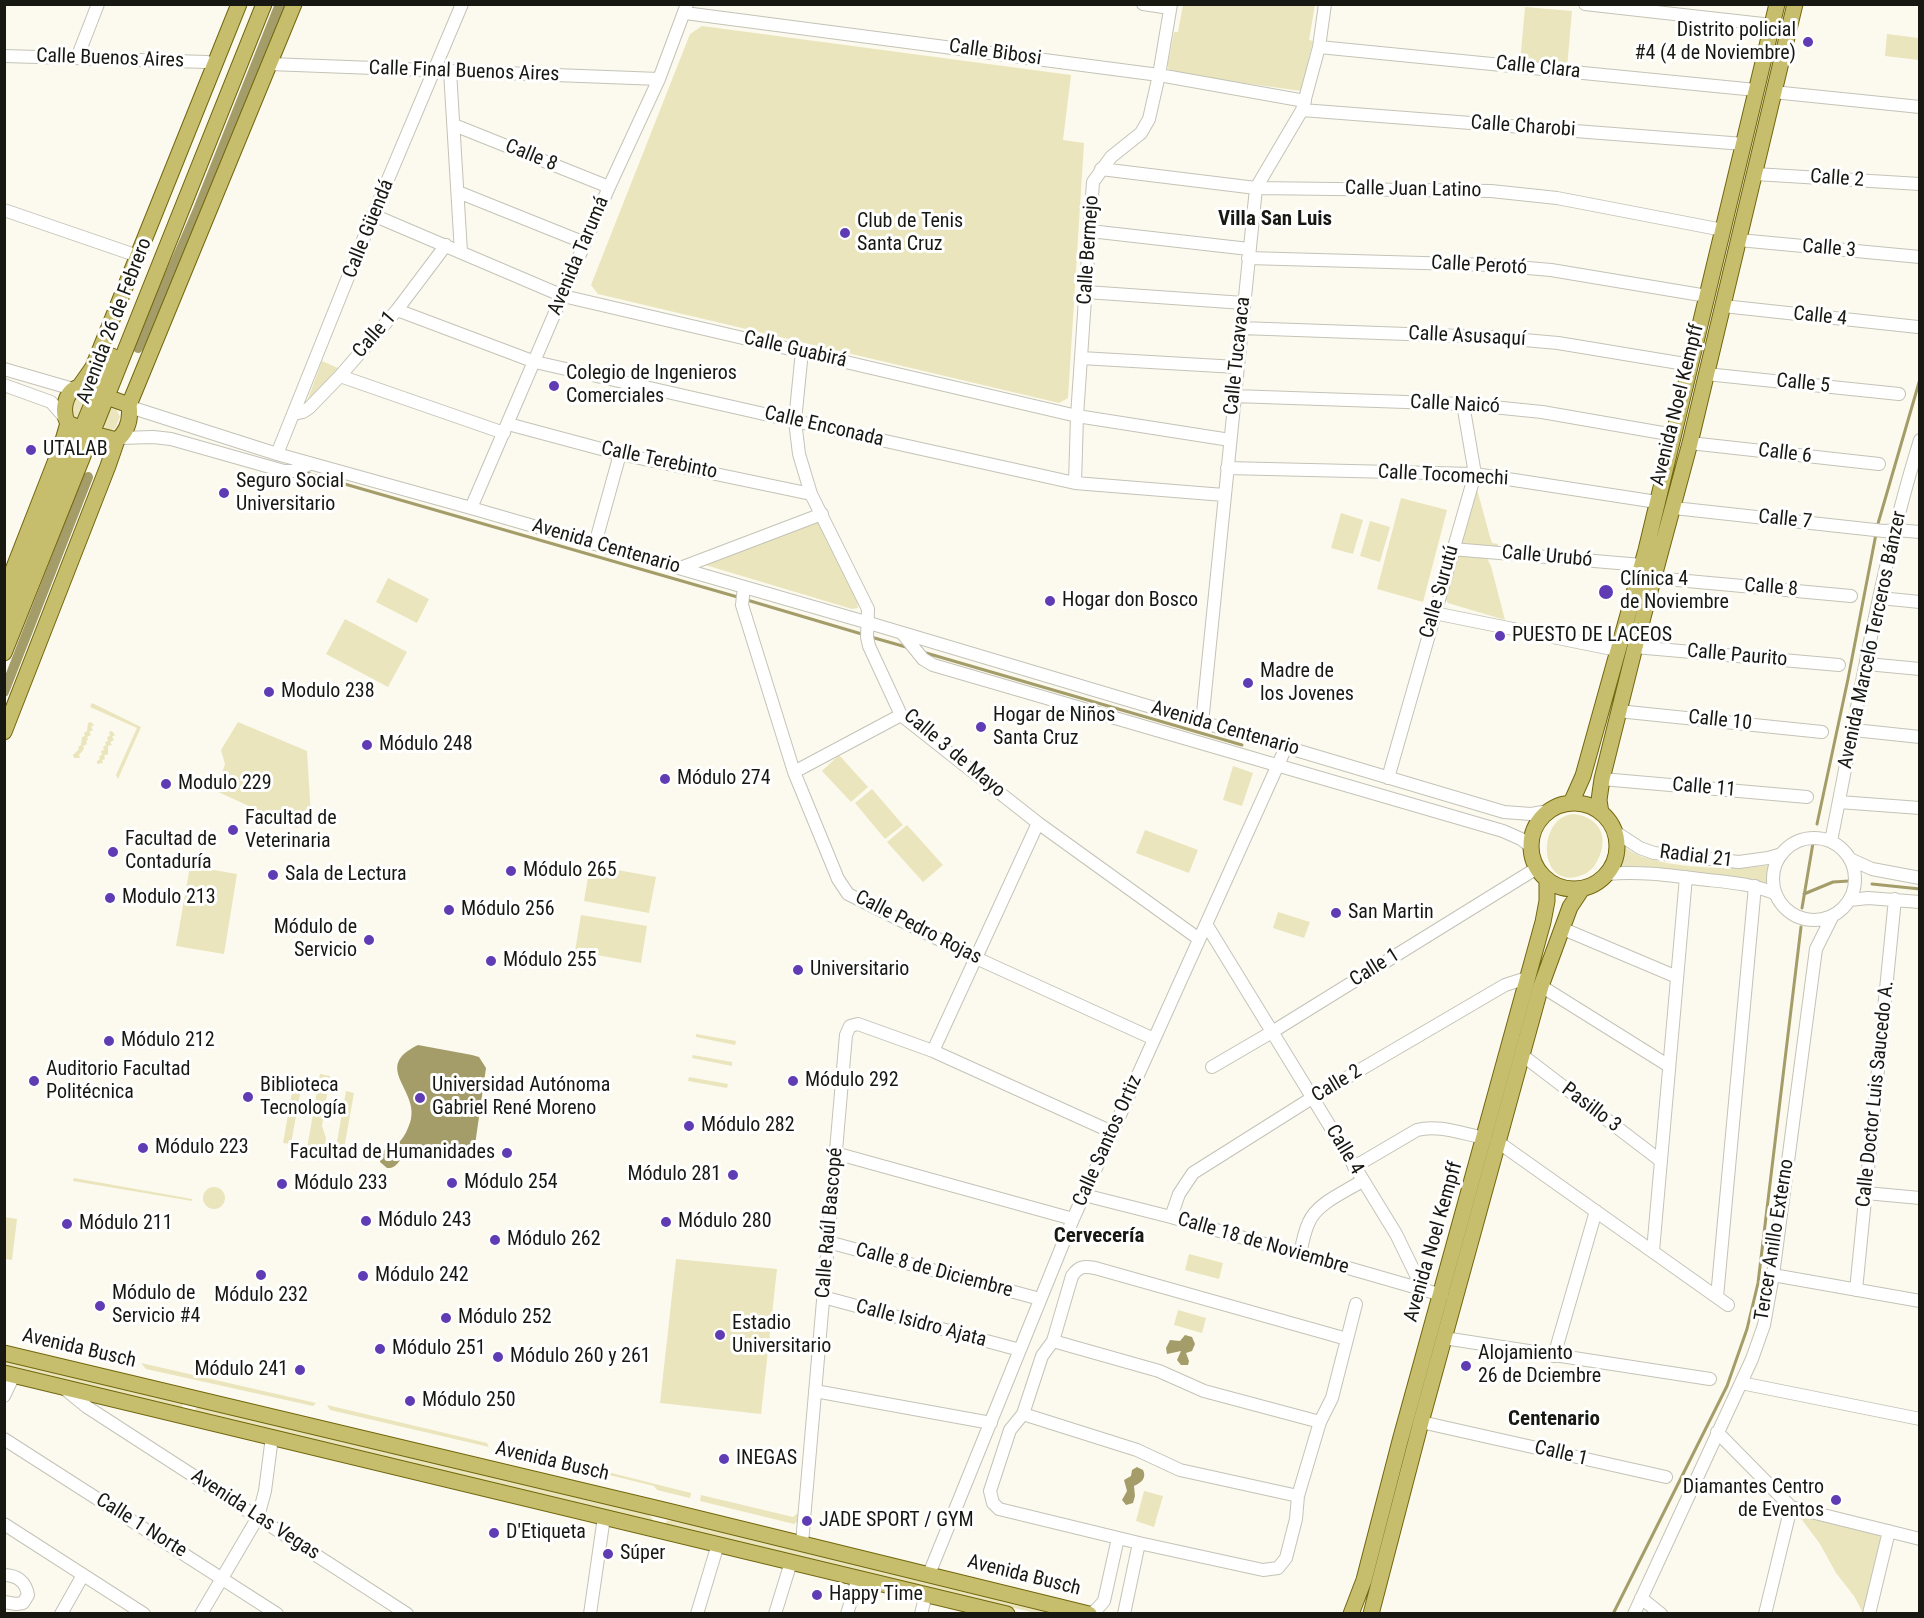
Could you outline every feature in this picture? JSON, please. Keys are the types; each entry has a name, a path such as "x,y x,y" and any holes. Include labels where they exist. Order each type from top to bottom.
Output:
{"main road":[{"name":"Avenida 26 de Febrero","path":"4,653 77,426 65,403 93,367 239,4"},
{"name":"Avenida 26 de Febrero","path":"103,394 252,4"},
{"name":"Avenida 26 de Febrero","path":"4,593 61,447 103,394 264,4"},
{"path":"4,732 118,439 129,424 129,406 294,4"},
{"name":"Avenida Noel Kempff","path":"1570,803 1583,776 1646,550 1777,4"},
{"name":"Avenida Noel Kempff","path":"1601,813 1599,800 1602,779 1618,711 1674,508 1794,4"},
{"path":"1744,140 1764,101 1773,92 1768,71 1771,30"},
{"path":"1708,369 1706,353 1713,316 1707,296 1713,294 1719,287 1738,244"},
{"path":"76,388 103,394 129,406"},
{"name":"Avenida 26 de Febrero","path":"4,625 77,426"},
{"path":"77,426 118,439"},
{"path":"1646,550 1654,542 1664,518 1674,508 1670,497 1673,469 1672,442"},
{"path":"1618,711 1616,698 1622,668 1617,650 1632,635 1638,615 1649,600"},
{"path":"1570,803 1592,807 1601,813 1614,831 1617,842 1617,854 1607,874 1595,884 1582,889 1558,886 1542,874 1532,858 1530,846 1539,820 1549,811 1570,803"},
{"name":"Avenida Noel Kempff","path":"1371,1614 1473,1234 1491,1140 1522,1055 1547,901 1542,874"},
{"name":"Avenida Noel Kempff","path":"1351,1614 1364,1580 1441,1298 1494,1131 1504,1085 1503,1072 1534,982 1570,907 1582,889"},
{"path":"1441,1298 1435,1329 1437,1335 1444,1338"},
{"name":"Avenida Busch","path":"4,1353 1090,1614"},
{"path":"1422,1364 1430,1375 1427,1402"},
{"name":"Avenida Busch","path":"9,1374 999,1613"},
{"path":"185,1415 189,1397"},
{"path":"659,1531 664,1510"}],"street":[{"path":"77,58 98,4"},
{"name":"Calle Güendá","path":"277,454 373,215 462,4"},
{"path":"1143,4 1171,6"},
{"name":"Calle Tucavaca","path":"1202,723 1256,188 1303,106 1319,47 1325,4"},
{"path":"1585,4 1771,30"},
{"name":"Calle Bermejo","path":"1075,483 1077,416 1093,182 1111,157 1141,133 1149,119 1171,6"},
{"name":"Calle Bibosi","path":"686,9 1159,75 1303,106"},
{"name":"Avenida Tarumá","path":"471,508 609,187 659,79 686,9"},
{"name":"Calle Clara","path":"1319,47 1756,90"},
{"name":"Calle Buenos Aires","path":"4,56 207,62 214,65"},
{"name":"Calle Final Buenos Aires","path":"270,64 659,79"},
{"path":"450,71 461,252"},
{"path":"1773,92 1920,107"},
{"name":"Calle Charobi","path":"1303,106 1744,140"},
{"name":"Calle 8","path":"454,125 609,187"},
{"name":"Calle Juan Latino","path":"1101,169 1256,188 1491,191 1557,198 1723,230"},
{"name":"Calle 2","path":"1755,174 1920,184"},
{"path":"458,192 585,243"},
{"path":"4,210 138,256"},
{"name":"Calle Guabirá","path":"373,215 563,296 1077,416 1230,440"},
{"name":"Calle Perotó","path":"1090,231 1249,253 1551,270 1707,296"},
{"name":"Calle 3","path":"1738,244 1920,257"},
{"name":"Calle 1","path":"294,414 309,408 340,376 397,310 446,245"},
{"path":"1086,292 1244,303"},
{"name":"Calle 4","path":"1723,306 1918,327"},
{"name":"Calle Enconada","path":"397,310 535,362 795,421 1075,483 1224,495"},
{"name":"Calle Asusaquí","path":"1241,328 1524,340 1558,343 1690,365"},
{"name":"Calle 3 de Mayo","path":"802,351 795,421 799,453 811,494 868,609 868,631 901,715 1038,823 1199,939"},
{"path":"1081,358 1237,367"},
{"path":"4,369 76,388"},
{"name":"Calle 5","path":"1708,369 1899,394"},
{"path":"20,373 10,386 51,402 77,426"},
{"name":"Calle Terebinto","path":"340,376 506,429 811,494"},
{"name":"Calle Naicó","path":"1234,396 1463,404 1542,412 1672,442"},
{"name":"Calle Surutú","path":"1388,778 1475,474 1463,404"},
{"name":"Avenida Centenario","path":"129,406 277,454 302,467 471,508 680,568 743,596 868,631 902,633 1504,812 1531,814 1549,811"},
{"name":"Avenida Centenario","path":"118,439 153,437 171,439 277,470 302,467"},
{"name":"Avenida Marcelo Terceros Bánzer","path":"1831,841 1880,598 1890,531 1916,465 1920,440"},
{"name":"Calle 6","path":"1690,443 1879,464"},
{"path":"595,544 620,454"},
{"name":"Calle Tocomechi","path":"1227,468 1475,474 1657,502"},
{"name":"Calle 7","path":"1674,508 1867,529 1920,532"},
{"path":"680,568 822,514"},
{"name":"Calle Urubó","path":"1452,549 1642,565"},
{"name":"Calle 8","path":"1655,578 1851,596"},
{"name":"Calle Pedro Rojas","path":"743,596 794,772 838,879 848,894 976,958 1154,1039"},
{"path":"1880,598 1920,602"},
{"path":"1434,613 1617,650"},
{"name":"Avenida Centenario","path":"902,633 923,659 933,665 1503,831 1530,846"},
{"name":"Calle Paurito","path":"1635,647 1839,665"},
{"path":"1867,664 1920,669"},
{"name":"Calle 10","path":"1618,711 1822,732"},
{"path":"794,772 901,715"},
{"path":"1854,730 1920,737"},
{"name":"Calle Santos Ortiz","path":"929,1574 1073,1219 1286,747"},
{"name":"Calle 11","path":"1602,779 1807,797"},
{"path":"1839,802 1920,808"},
{"path":"1038,823 933,1051 1112,1132"},
{"name":"Radial 21","path":"1614,831 1640,848 1654,853 1740,862 1782,854"},
{"path":"1850,858 1855,872 1855,887 1850,900 1833,915 1822,919 1805,918 1790,912 1776,894 1773,873 1782,854 1794,843 1810,838 1831,841 1850,858 1872,869 1920,878"},
{"name":"Radial 21","path":"1607,874 1643,873 1686,877 1755,886 1776,894"},
{"name":"Calle 1","path":"1212,1066 1542,874"},
{"path":"1653,1251 1686,877"},
{"path":"1717,1297 1755,886"},
{"path":"1850,900 1869,898 1920,902"},
{"name":"Calle Doctor Luis Saucedo A.","path":"1856,1290 1894,899"},
{"name":"Tercer Anillo Externo","path":"1816,949 1833,915"},
{"name":"Tercer Anillo Externo","path":"1634,1614 1741,1383 1764,1325 1773,1275 1816,949 1805,918"},
{"name":"Calle 4","path":"1206,924 1396,1234 1416,1275 1418,1287"},
{"path":"1561,928 1677,976"},
{"path":"1534,982 1669,1066"},
{"name":"Calle 2","path":"1171,1217 1179,1194 1193,1173 1312,1098 1505,985 1534,982"},
{"name":"Calle Raúl Bascopé","path":"802,1543 846,1035 850,1026 858,1024 933,1051"},
{"name":"Pasillo 3","path":"1522,1055 1661,1161"},
{"path":"1354,1167 1417,1130 1425,1128 1491,1140 1728,1305"},
{"path":"836,1153 1073,1219"},
{"path":"1299,1255 1309,1222 1314,1214 1362,1181"},
{"path":"1866,1193 1920,1198"},
{"name":"Calle 18 de Noviembre","path":"1084,1195 1171,1217 1418,1287 1441,1298"},
{"path":"1554,1356 1596,1211"},
{"name":"Calle 8 de Diciembre","path":"828,1242 1040,1299"},
{"path":"1347,1339 1084,1266 1077,1269 1072,1276 1053,1341 1042,1356 1023,1414 1010,1430 990,1491 993,1503 999,1509 1139,1543 1271,1571 1278,1568 1286,1558 1296,1519 1298,1496 1320,1422 1332,1398 1356,1304"},
{"path":"1773,1275 1920,1301"},
{"name":"Calle Isidro Ajata","path":"823,1298 1020,1350"},
{"path":"1444,1338 1710,1379"},
{"path":"1053,1341 1159,1371 1204,1391 1320,1422"},
{"path":"4,1396 9,1374"},
{"path":"1741,1383 1920,1419"},
{"name":"Avenida Las Vegas","path":"61,1386 102,1416 407,1614"},
{"path":"815,1391 991,1422"},
{"path":"102,1416 101,1405 109,1397"},
{"path":"1023,1414 1137,1450 1180,1470 1298,1496"},
{"name":"Calle 1","path":"1421,1422 1666,1477"},
{"path":"1717,1432 1791,1507 1920,1539"},
{"path":"201,1614 258,1517 265,1491 272,1437"},
{"name":"Calle 1 Norte","path":"4,1439 277,1614"},
{"path":"1765,1614 1791,1507"},
{"path":"590,1614 604,1517"},
{"path":"4,1524 144,1614"},
{"path":"1869,1614 1889,1531"},
{"path":"1090,1614 1104,1601 1118,1538"},
{"path":"1124,1614 1139,1543"},
{"path":"698,1614 718,1544"},
{"path":"775,1614 791,1562"},
{"path":"4,1575 19,1579 24,1584 28,1595 23,1603 4,1602"},
{"path":"61,1614 83,1575"},
{"path":"847,1614 858,1578"},
{"path":"921,1614 926,1594"},
{"path":"1641,1598 1661,1614"}],"shaded area":[{"path":"1183,5 1315,5 1309,40 1313,41 1301,91 1172,73 1168,68 1168,63 1174,32 1178,32"},
{"path":"1525,7 1572,11 1567,68 1520,63"},
{"name":"Club de Tenis Santa Cruz","path":"702,26 1071,75 1063,140 1084,143 1068,398 1059,403 598,294 591,285 690,34"},
{"path":"1887,34 1919,38 1919,60 1885,56"},
{"path":"322,361 338,368 307,401"},
{"path":"84,395 89,397 80,421 73,418 72,407 77,398"},
{"path":"109,405 116,408 120,417 115,429 107,431 100,428"},
{"path":"1478,483 1477,489 1490,537 1492,543 1498,544 1498,549 1461,543"},
{"path":"1401,498 1447,510 1423,602 1377,589"},
{"path":"1341,513 1363,520 1353,554 1331,548"},
{"path":"1370,521 1390,527 1380,562 1360,556"},
{"path":"816,522 822,526 857,601 858,608 852,609 702,564"},
{"path":"1464,553 1486,556 1491,566 1505,620 1448,603 1445,598 1457,556"},
{"path":"388,578 429,599 417,623 376,602"},
{"path":"345,619 407,652 388,687 326,654"},
{"path":"92,703 141,727 118,779 116,775 137,728 90,707"},
{"path":"91,722 94,725 91,727 93,730 89,732 91,735 87,737 87,744 83,746 80,758 74,758 73,755 79,749 82,737 87,731 88,723"},
{"path":"238,722 307,751 311,817 297,828 216,791 225,764 221,750"},
{"path":"112,731 115,735 112,737 114,740 110,742 112,745 108,746 108,754 104,756 103,763 97,764 99,756 102,755 101,751 106,745 105,742 108,741 107,737 110,736 109,732"},
{"path":"839,755 868,787 851,802 822,771"},
{"path":"1233,766 1253,773 1242,806 1223,800"},
{"path":"872,789 903,825 885,839 855,803"},
{"path":"1574,814 1592,820 1601,832 1602,847 1600,856 1589,871 1576,877 1563,877 1554,871 1549,861 1547,849 1549,837 1554,826 1562,818"},
{"path":"907,825 943,865 923,882 887,842"},
{"path":"1145,830 1198,850 1189,873 1136,853"},
{"path":"1625,847 1636,854 1673,864 1717,868 1770,865 1769,886 1621,867"},
{"path":"590,865 656,877 649,913 584,901"},
{"path":"190,866 237,874 224,954 176,946"},
{"path":"1278,912 1310,922 1304,938 1273,928"},
{"path":"581,915 647,926 641,963 575,951"},
{"path":"696,1034 736,1041 735,1045 696,1037"},
{"path":"418,1045 479,1057 486,1068 474,1152 462,1160 409,1151 395,1166 387,1168 380,1162 381,1153 400,1142 411,1119 409,1098 397,1070 398,1062 405,1053"},
{"path":"693,1055 732,1062 732,1066 692,1058"},
{"path":"320,1074 330,1076 322,1126 326,1138 324,1151 307,1148"},
{"path":"689,1077 728,1084 727,1088 688,1081"},
{"path":"294,1081 302,1083 291,1144 283,1143"},
{"path":"346,1091 354,1093 343,1154 335,1153"},
{"path":"74,1178 192,1199 192,1201 73,1181"},
{"path":"214,1187 222,1190 225,1198 222,1206 214,1209 206,1206 203,1198 206,1190"},
{"path":"5,1217 17,1219 12,1260 5,1259"},
{"path":"1189,1254 1223,1263 1219,1279 1185,1270"},
{"path":"676,1259 777,1269 761,1414 660,1403"},
{"path":"1178,1310 1206,1318 1202,1333 1174,1325"},
{"path":"1185,1335 1192,1337 1195,1344 1192,1351 1186,1353 1188,1365 1181,1365 1177,1360 1181,1351 1167,1354 1166,1348 1170,1340 1180,1341"},
{"path":"5,1359 180,1402 183,1404 182,1408 5,1368"},
{"path":"141,1363 316,1403 313,1406 146,1369"},
{"path":"327,1405 487,1443 489,1447 330,1410"},
{"path":"200,1406 648,1514 653,1519 650,1522 198,1414 195,1411"},
{"path":"564,1461 691,1493 690,1498 657,1490 654,1486 597,1472 591,1474 562,1467"},
{"path":"1137,1467 1143,1470 1144,1478 1134,1486 1133,1503 1126,1505 1122,1500 1127,1491 1124,1480 1131,1476 1132,1470"},
{"path":"1144,1491 1163,1496 1154,1527 1136,1521"},
{"path":"701,1495 793,1517 798,1513 797,1522 794,1524 700,1501"},
{"path":"1797,1513 1878,1532 1882,1541 1865,1613 1863,1613 1820,1544"},
{"path":"672,1520 1068,1613 1035,1613 669,1527 665,1524"}],"waterway":[{"path":"138,348 197,212 280,4"},
{"path":"1877,527 1920,379"},
{"path":"303,472 741,598"},
{"path":"4,692 88,477"},
{"path":"1817,824 1876,534"},
{"path":"747,600 865,635"},
{"path":"871,637 906,647"},
{"path":"926,653 1242,745"},
{"path":"1802,908 1813,843"},
{"path":"1804,894 1833,882 1849,881"},
{"path":"1872,884 1920,889"},
{"path":"1613,1614 1727,1386 1747,1329 1758,1283 1801,927"}],"place":[{"name":"Distrito policial #4 (4 de Noviembre)","path":"1808,42"},
{"name":"Club de Tenis Santa Cruz","path":"845,233"},
{"name":"Colegio de Ingenieros Comerciales","path":"554,386"},
{"name":"UTALAB","path":"31,450"},
{"name":"Seguro Social Universitario","path":"224,493"},
{"name":"Clínica 4 de Noviembre","path":"1606,592"},
{"name":"Hogar don Bosco","path":"1050,601"},
{"name":"PUESTO DE LACEOS","path":"1500,636"},
{"name":"Madre de los Jovenes","path":"1248,683"},
{"name":"Modulo 238","path":"269,692"},
{"name":"Hogar de Niños Santa Cruz","path":"981,727"},
{"name":"Módulo 248","path":"367,745"},
{"name":"Módulo 274","path":"665,779"},
{"name":"Modulo 229","path":"166,784"},
{"name":"Facultad de Veterinaria","path":"233,830"},
{"name":"Facultad de Contaduría","path":"113,852"},
{"name":"Módulo 265","path":"511,871"},
{"name":"Sala de Lectura","path":"273,875"},
{"name":"Modulo 213","path":"110,898"},
{"name":"Módulo 256","path":"449,910"},
{"name":"San Martin","path":"1336,913"},
{"name":"Módulo de Servicio","path":"369,940"},
{"name":"Módulo 255","path":"491,961"},
{"name":"Universitario","path":"798,970"},
{"name":"Módulo 212","path":"109,1041"},
{"name":"Auditorio Facultad Politécnica","path":"34,1081"},
{"name":"Módulo 292","path":"793,1081"},
{"name":"Biblioteca Tecnología","path":"248,1097"},
{"name":"Universidad Autónoma Gabriel René Moreno","path":"420,1098"},
{"name":"Módulo 282","path":"689,1126"},
{"name":"Módulo 223","path":"143,1148"},
{"name":"Facultad de Humanidades","path":"507,1153"},
{"name":"Módulo 281","path":"733,1175"},
{"name":"Módulo 254","path":"452,1183"},
{"name":"Módulo 233","path":"282,1184"},
{"name":"Módulo 243","path":"366,1221"},
{"name":"Módulo 280","path":"666,1222"},
{"name":"Módulo 211","path":"67,1224"},
{"name":"Módulo 262","path":"495,1240"},
{"name":"Módulo 232","path":"261,1275"},
{"name":"Módulo 242","path":"363,1276"},
{"name":"Módulo de Servicio #4","path":"100,1306"},
{"name":"Módulo 252","path":"446,1318"},
{"name":"Estadio Universitario","path":"720,1335"},
{"name":"Módulo 251","path":"380,1349"},
{"name":"Módulo 260 y 261","path":"498,1357"},
{"name":"Alojamiento 26 de Dciembre","path":"1466,1366"},
{"name":"Módulo 241","path":"300,1370"},
{"name":"Módulo 250","path":"410,1401"},
{"name":"INEGAS","path":"724,1459"},
{"name":"Diamantes Centro de Eventos","path":"1836,1500"},
{"name":"JADE SPORT / GYM","path":"807,1521"},
{"name":"D'Etiqueta","path":"494,1533"},
{"name":"Súper","path":"608,1554"},
{"name":"Happy Time","path":"817,1595"}],"district":[{"name":"Villa San Luis","path":"1275,220"},
{"name":"Cervecería","path":"1099,1237"},
{"name":"Centenario","path":"1554,1420"}]}
